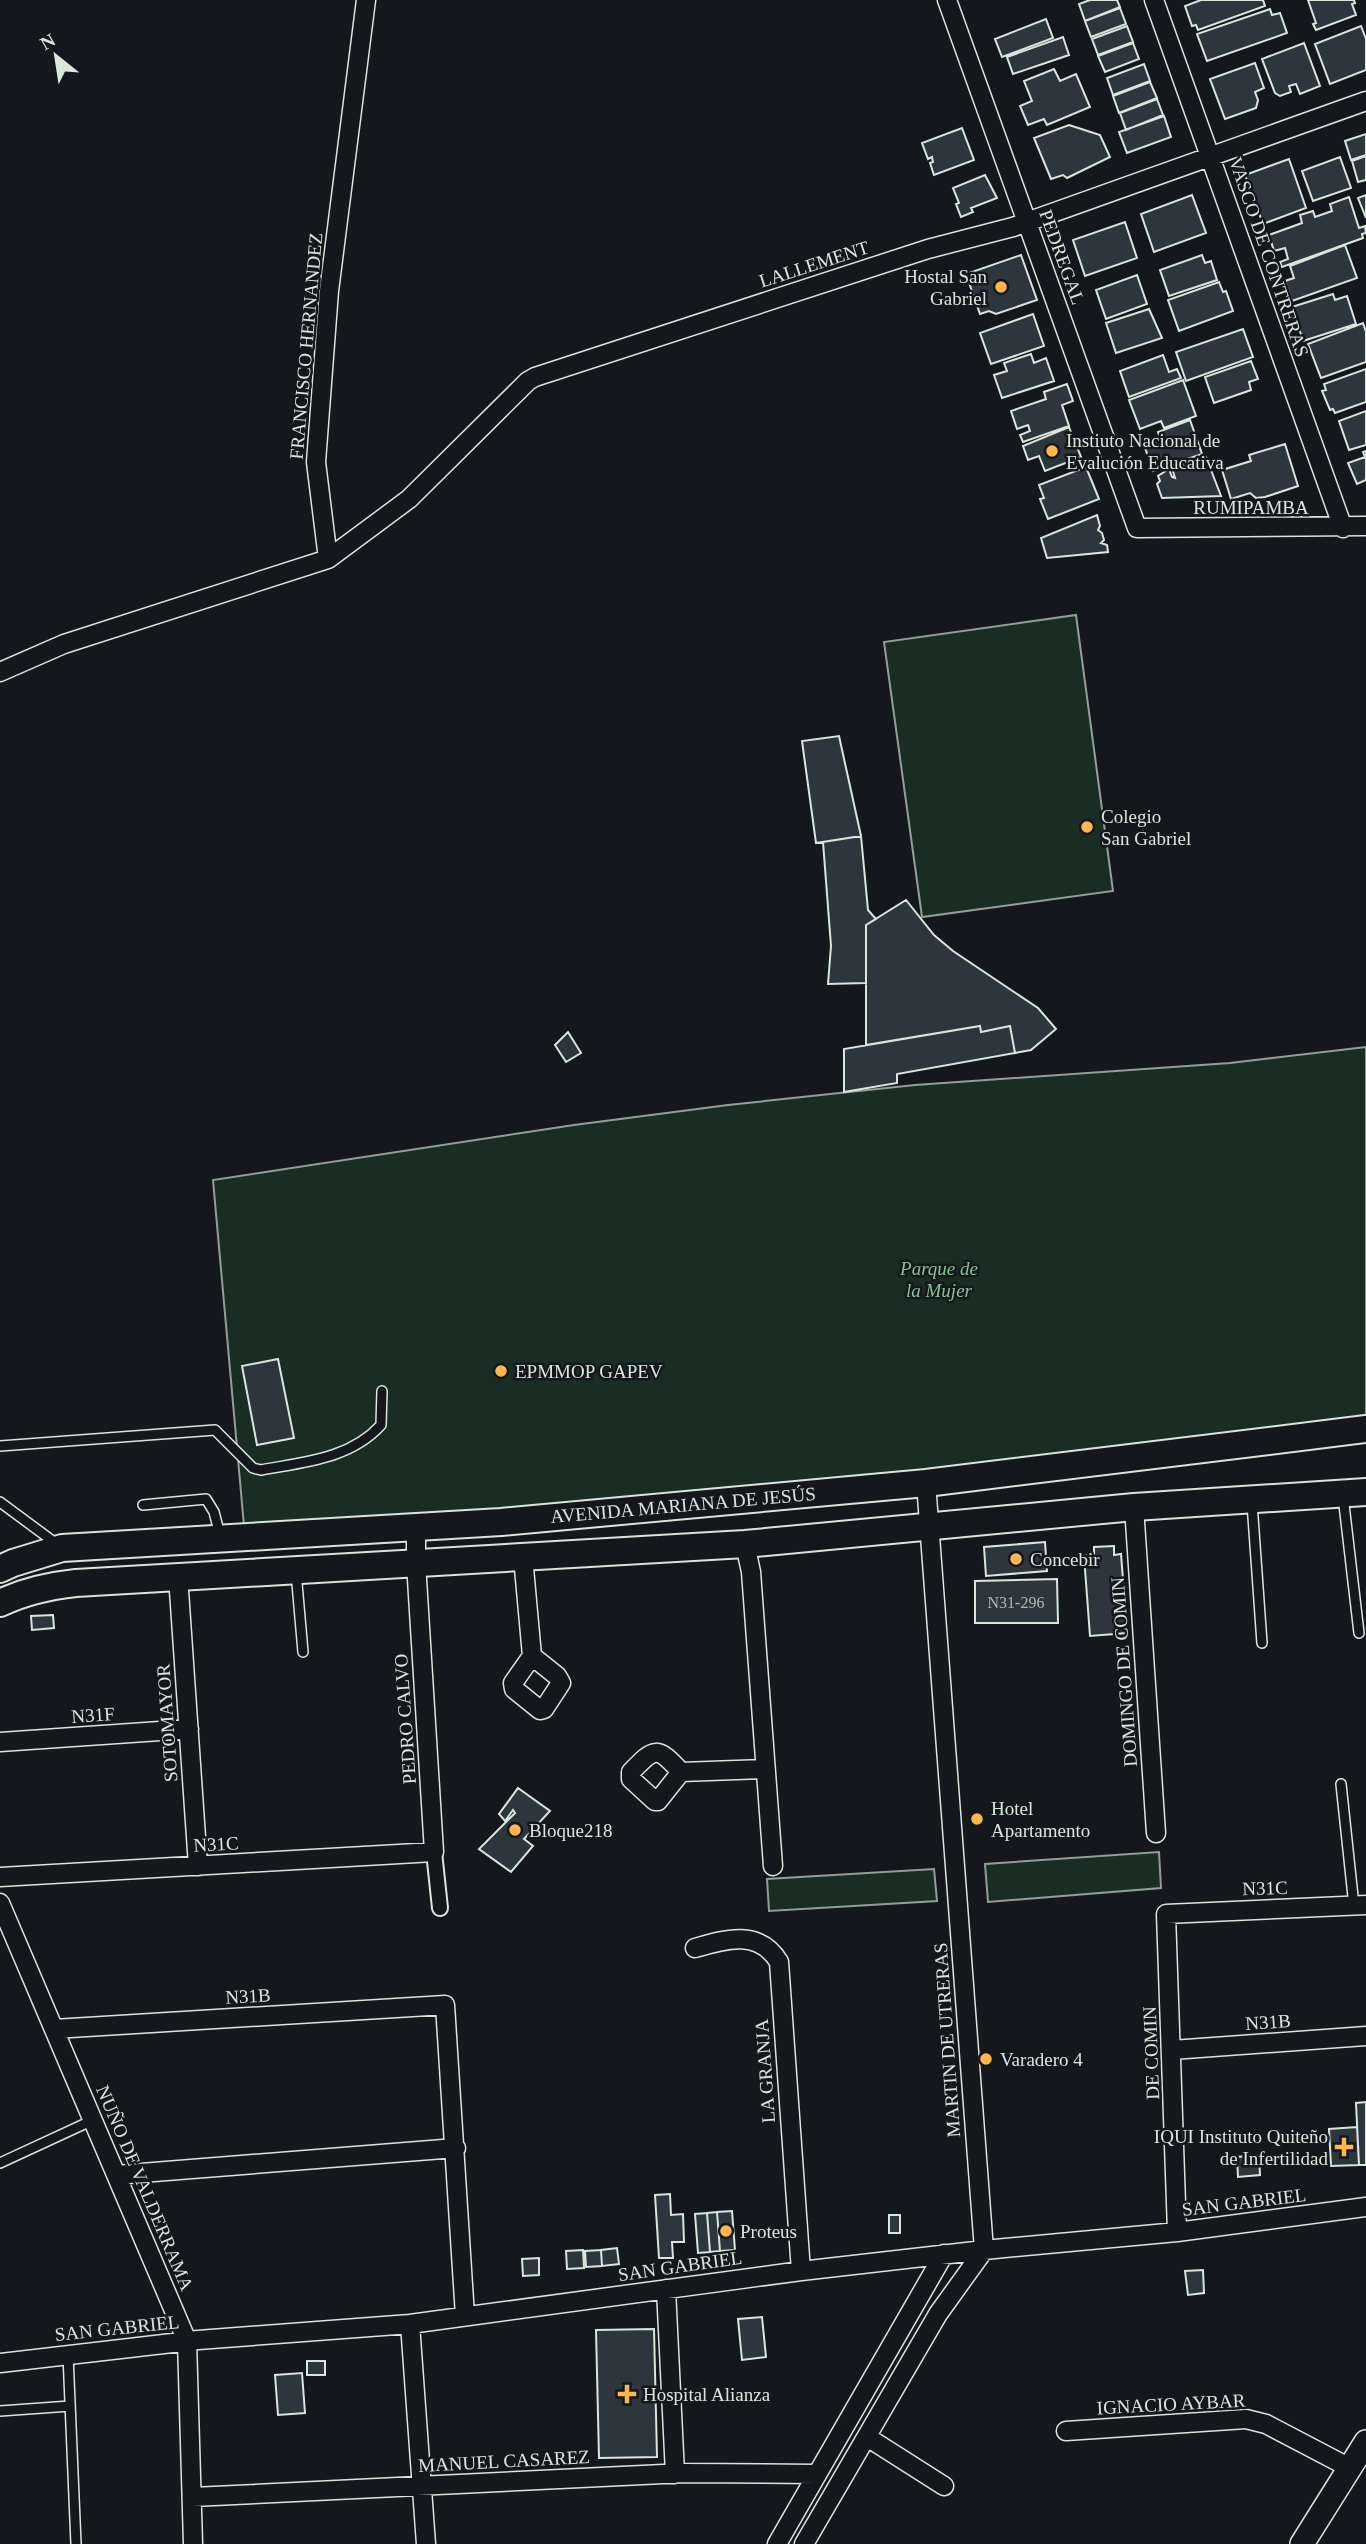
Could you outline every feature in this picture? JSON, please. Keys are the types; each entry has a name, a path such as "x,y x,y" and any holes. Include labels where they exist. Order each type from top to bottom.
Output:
{"main road":[{"name":"AVENIDA MARIANA DE JESÚS","path":"0,1569 62,1548 501,1522 926,1483 1366,1429"},
{"name":"AVENIDA MARIANA DE JESÚS","path":"0,1603 39,1588 76,1583 745,1544 1134,1507 1354,1493"},
{"path":"501,1522 514,1558"},
{"path":"0,1554 62,1548"}],"street":[{"name":"FRANCISCO HERNANDEZ","path":"328,559 316,462 329,291 366,0"},
{"name":"PEDREGAL","path":"947,0 1137,528"},
{"name":"VASCO DE CONTRERAS","path":"1154,0 1343,528"},
{"name":"LALLEMENT","path":"328,559 409,499 535,377 928,249 1027,223 1366,101"},
{"name":"RUMIPAMBA","path":"1137,528 1366,526"},
{"path":"0,672 64,644 328,559"},
{"name":"MARTIN DE UTRERAS","path":"926,1483 984,2250"},
{"name":"DOMINGO DE COMIN","path":"1134,1507 1156,1833"},
{"name":"PEDRO CALVO","path":"416,1527 434,1852 440,1908"},
{"path":"745,1544 751,1573 773,1866"},
{"path":"514,1558 532,1656"},
{"name":"SOTOMAYOR","path":"178,1576 198,1866"},
{"name":"N31F","path":"0,1742 189,1730"},
{"path":"681,1772 765,1769"},
{"name":"N31C","path":"0,1877 434,1852"},
{"name":"NUÑO DE VALDERRAMA","path":"0,1903 187,2341 193,2544"},
{"name":"N31C","path":"1166,1914 1360,1905"},
{"name":"DE COMIN","path":"1166,1914 1177,2232"},
{"name":"LA GRANJA","path":"695,1948 746,1938 765,1947 779,1962 801,2270"},
{"name":"N31B","path":"54,2029 445,2006 456,2148"},
{"name":"N31B","path":"1172,2050 1366,2036"},
{"path":"116,2175 456,2148 466,2316"},
{"name":"SAN GABRIEL","path":"0,2362 187,2341 410,2324 801,2270 1177,2232 1366,2207"},
{"path":"804,2544 938,2314 984,2250"},
{"path":"777,2544 944,2254"},
{"path":"666,2289 675,2474"},
{"path":"410,2324 426,2544"},
{"name":"IGNACIO AYBAR","path":"1066,2431 1246,2419 1266,2424 1350,2468"},
{"path":"867,2437 944,2486"},
{"path":"1302,2544 1366,2442"},
{"name":"MANUEL CASAREZ","path":"192,2497 675,2474 817,2474"}],"lane":[{"path":"0,1446 215,1430 253,1468 261,1470 319,1459 348,1450 367,1440 381,1425 382,1391"},
{"path":"1354,1493 1359,1633"},
{"path":"143,1505 206,1499 214,1512 220,1538"},
{"path":"1252,1501 1262,1643"},
{"path":"0,1502 62,1548"},
{"path":"296,1570 303,1652"},
{"path":"1341,1784 1360,1905"},
{"path":"0,2163 93,2120"},
{"path":"68,2355 76,2544"},
{"path":"0,2411 70,2406"}],"green space":[{"path":"1076,615 1113,891 922,917 884,642"},
{"name":"Parque de la Mujer","path":"1366,1047 1366,1429 245,1537 213,1180 574,1125 728,1105 915,1085 1230,1063"},
{"path":"1159,1852 1161,1888 988,1902 985,1864"},
{"path":"934,1869 937,1901 769,1911 767,1879"}],"building":[{"path":"1090,0 1117,0 1120,7 1085,21 1079,4"},
{"path":"1201,0 1263,0 1265,6 1198,30 1196,25 1192,26 1185,6"},
{"path":"1308,0 1354,0 1355,3 1352,4 1356,15 1316,30"},
{"path":"1120,8 1126,24 1091,37 1085,21"},
{"path":"1270,9 1272,15 1280,13 1287,33 1207,61 1197,34"},
{"path":"1046,19 1053,38 1002,57 995,39"},
{"path":"1127,26 1133,42 1098,55 1092,39"},
{"path":"1361,26 1366,39 1366,70 1330,84 1315,44"},
{"path":"1063,37 1069,55 1013,74 1007,57"},
{"path":"1133,43 1139,59 1105,72 1098,56"},
{"path":"1304,43 1320,86 1300,94 1296,84 1289,86 1291,92 1280,96 1275,93 1262,59"},
{"path":"1255,63 1264,88 1255,92 1258,100 1256,108 1225,119 1210,79"},
{"path":"1144,64 1150,81 1113,95 1107,78"},
{"path":"1054,69 1060,81 1076,74 1090,107 1047,125 1044,119 1028,125 1020,106 1032,101 1024,81"},
{"path":"1150,82 1157,98 1119,113 1113,96"},
{"path":"1157,99 1163,115 1126,130 1120,113"},
{"path":"1164,116 1171,137 1127,153 1119,132"},
{"path":"1069,125 1100,135 1110,157 1067,178 1063,175 1051,179 1034,138"},
{"path":"962,128 974,160 934,175 930,163 933,162 932,157 928,159 922,143"},
{"path":"1366,134 1366,155 1351,160 1345,141"},
{"path":"1366,156 1366,180 1358,182 1352,161"},
{"path":"1340,157 1351,188 1313,201 1302,171"},
{"path":"1289,159 1306,208 1263,224 1245,175"},
{"path":"985,175 997,198 971,208 973,212 961,217 953,188"},
{"path":"1192,195 1206,233 1154,252 1141,214"},
{"path":"1366,195 1366,218 1358,198"},
{"path":"1349,197 1359,228 1365,226 1366,233 1362,234 1363,238 1282,267 1280,262 1288,259 1285,248 1274,251 1269,235 1302,223 1300,215 1313,211 1315,217 1332,211 1330,204"},
{"path":"1125,222 1137,258 1085,276 1073,240"},
{"path":"1345,245 1357,278 1292,301 1285,281 1294,278 1290,266"},
{"name":"Hostal San Gabriel","path":"1021,255 1037,300 996,314 989,311 980,314 966,274"},
{"path":"1202,255 1205,263 1211,261 1217,280 1169,296 1160,270"},
{"path":"1137,275 1147,304 1106,319 1096,290"},
{"path":"1219,282 1223,292 1226,291 1233,311 1179,331 1168,300"},
{"path":"1333,294 1335,300 1347,296 1356,324 1303,341 1292,307"},
{"path":"1149,309 1162,338 1116,353 1106,323"},
{"path":"1033,314 1044,346 991,364 980,333"},
{"path":"1363,323 1366,332 1366,362 1321,378 1308,344"},
{"path":"1243,329 1253,357 1186,381 1176,352"},
{"path":"1031,354 1034,363 1046,358 1054,381 1002,398 994,375 1007,371 1004,363"},
{"path":"1163,355 1169,372 1177,369 1181,378 1129,397 1120,371"},
{"path":"1251,361 1258,379 1249,382 1251,390 1214,403 1205,377"},
{"path":"1366,369 1366,402 1335,413 1333,409 1330,410 1322,391 1326,390 1324,384"},
{"path":"1183,380 1196,416 1164,428 1161,421 1140,429 1129,400"},
{"path":"1067,384 1073,401 1062,405 1069,426 1023,442 1020,435 1030,431 1028,425 1017,429 1011,411 1046,399 1044,392"},
{"path":"1366,411 1366,445 1349,450 1339,421"},
{"path":"1190,420 1202,454 1153,471 1144,445 1161,440 1158,432"},
{"name":"Instiuto Nacional de Evalución Educativa","path":"1069,427 1081,457 1045,471 1039,456 1028,460 1023,446"},
{"path":"1285,444 1298,486 1265,497 1256,498 1250,493 1231,499 1222,470 1251,461 1249,455"},
{"path":"1366,451 1366,480 1357,484 1348,463 1365,457 1363,452"},
{"path":"1206,457 1221,496 1162,498 1157,484 1160,481 1158,476 1169,469 1175,478 1172,468 1185,464 1188,470 1196,469 1194,462"},
{"path":"1086,467 1099,499 1048,519 1040,499 1044,498 1039,485"},
{"path":"1097,515 1100,526 1098,530 1104,540 1101,543 1107,545 1108,552 1047,558 1041,538"},
{"path":"839,736 861,836 816,843 802,741"},
{"path":"861,836 868,910 876,919 866,925 866,983 828,984 831,946 823,842"},
{"path":"906,900 934,935 953,951 1038,1008 1056,1029 1031,1050 1015,1053 1010,1026 981,1032 980,1026 866,1045 866,925"},
{"path":"980,1026 981,1032 1010,1026 1015,1053 897,1074 897,1083 844,1092 844,1049"},
{"path":"568,1032 581,1053 566,1062 555,1045"},
{"path":"278,1359 294,1438 257,1445 242,1366"},
{"name":"Concebir","path":"1045,1542 1047,1571 986,1576 984,1547"},
{"path":"1114,1546 1114,1555 1121,1554 1127,1633 1090,1636 1084,1556 1094,1555 1094,1547"},
{"path":"1057,1579 1058,1623 975,1623 975,1581"},
{"path":"53,1615 54,1628 32,1630 31,1616"},
{"name":"Bloque218","path":"518,1788 550,1811 524,1839 533,1846 511,1872 479,1849 515,1813 513,1810 505,1821 499,1814"},
{"path":"1366,2102 1366,2165 1359,2165 1356,2103"},
{"name":"IQUI Instituto Quiteño de Infertilidad","path":"1357,2127 1359,2165 1331,2166 1329,2129"},
{"path":"1259,2155 1260,2175 1238,2177 1237,2157"},
{"path":"670,2194 671,2215 683,2214 684,2242 672,2242 673,2258 659,2258 655,2195"},
{"name":"Proteus","path":"732,2211 735,2250 720,2251 717,2212"},
{"path":"717,2212 720,2251 710,2252 707,2213"},
{"path":"707,2213 710,2252 698,2253 695,2214"},
{"path":"889,2215 900,2215 900,2233 889,2233"},
{"path":"617,2248 619,2264 602,2266 601,2250"},
{"path":"583,2250 584,2268 567,2269 566,2251"},
{"path":"601,2250 602,2266 586,2267 585,2251"},
{"path":"539,2258 539,2275 523,2276 522,2259"},
{"path":"1203,2270 1204,2293 1188,2295 1185,2271"},
{"path":"762,2317 766,2357 742,2360 738,2319"},
{"name":"Hospital Alianza","path":"654,2329 657,2457 599,2458 596,2330"},
{"path":"307,2361 325,2361 325,2375 307,2375"},
{"path":"302,2373 305,2413 278,2415 275,2375"}],"place":[{"name":"Hostal San Gabriel","path":"1001,287"},
{"name":"Instiuto Nacional de Evalución Educativa","path":"1052,451"},
{"name":"Colegio San Gabriel","path":"1087,827"},
{"name":"EPMMOP GAPEV","path":"501,1371"},
{"name":"Concebir","path":"1016,1559"},
{"name":"Hotel Apartamento","path":"977,1819"},
{"name":"Bloque218","path":"515,1830"},
{"name":"Varadero 4","path":"986,2059"},
{"name":"IQUI Instituto Quiteño de Infertilidad","path":"1344,2147"},
{"name":"Proteus","path":"726,2231"},
{"name":"Hospital Alianza","path":"627,2394"}]}
